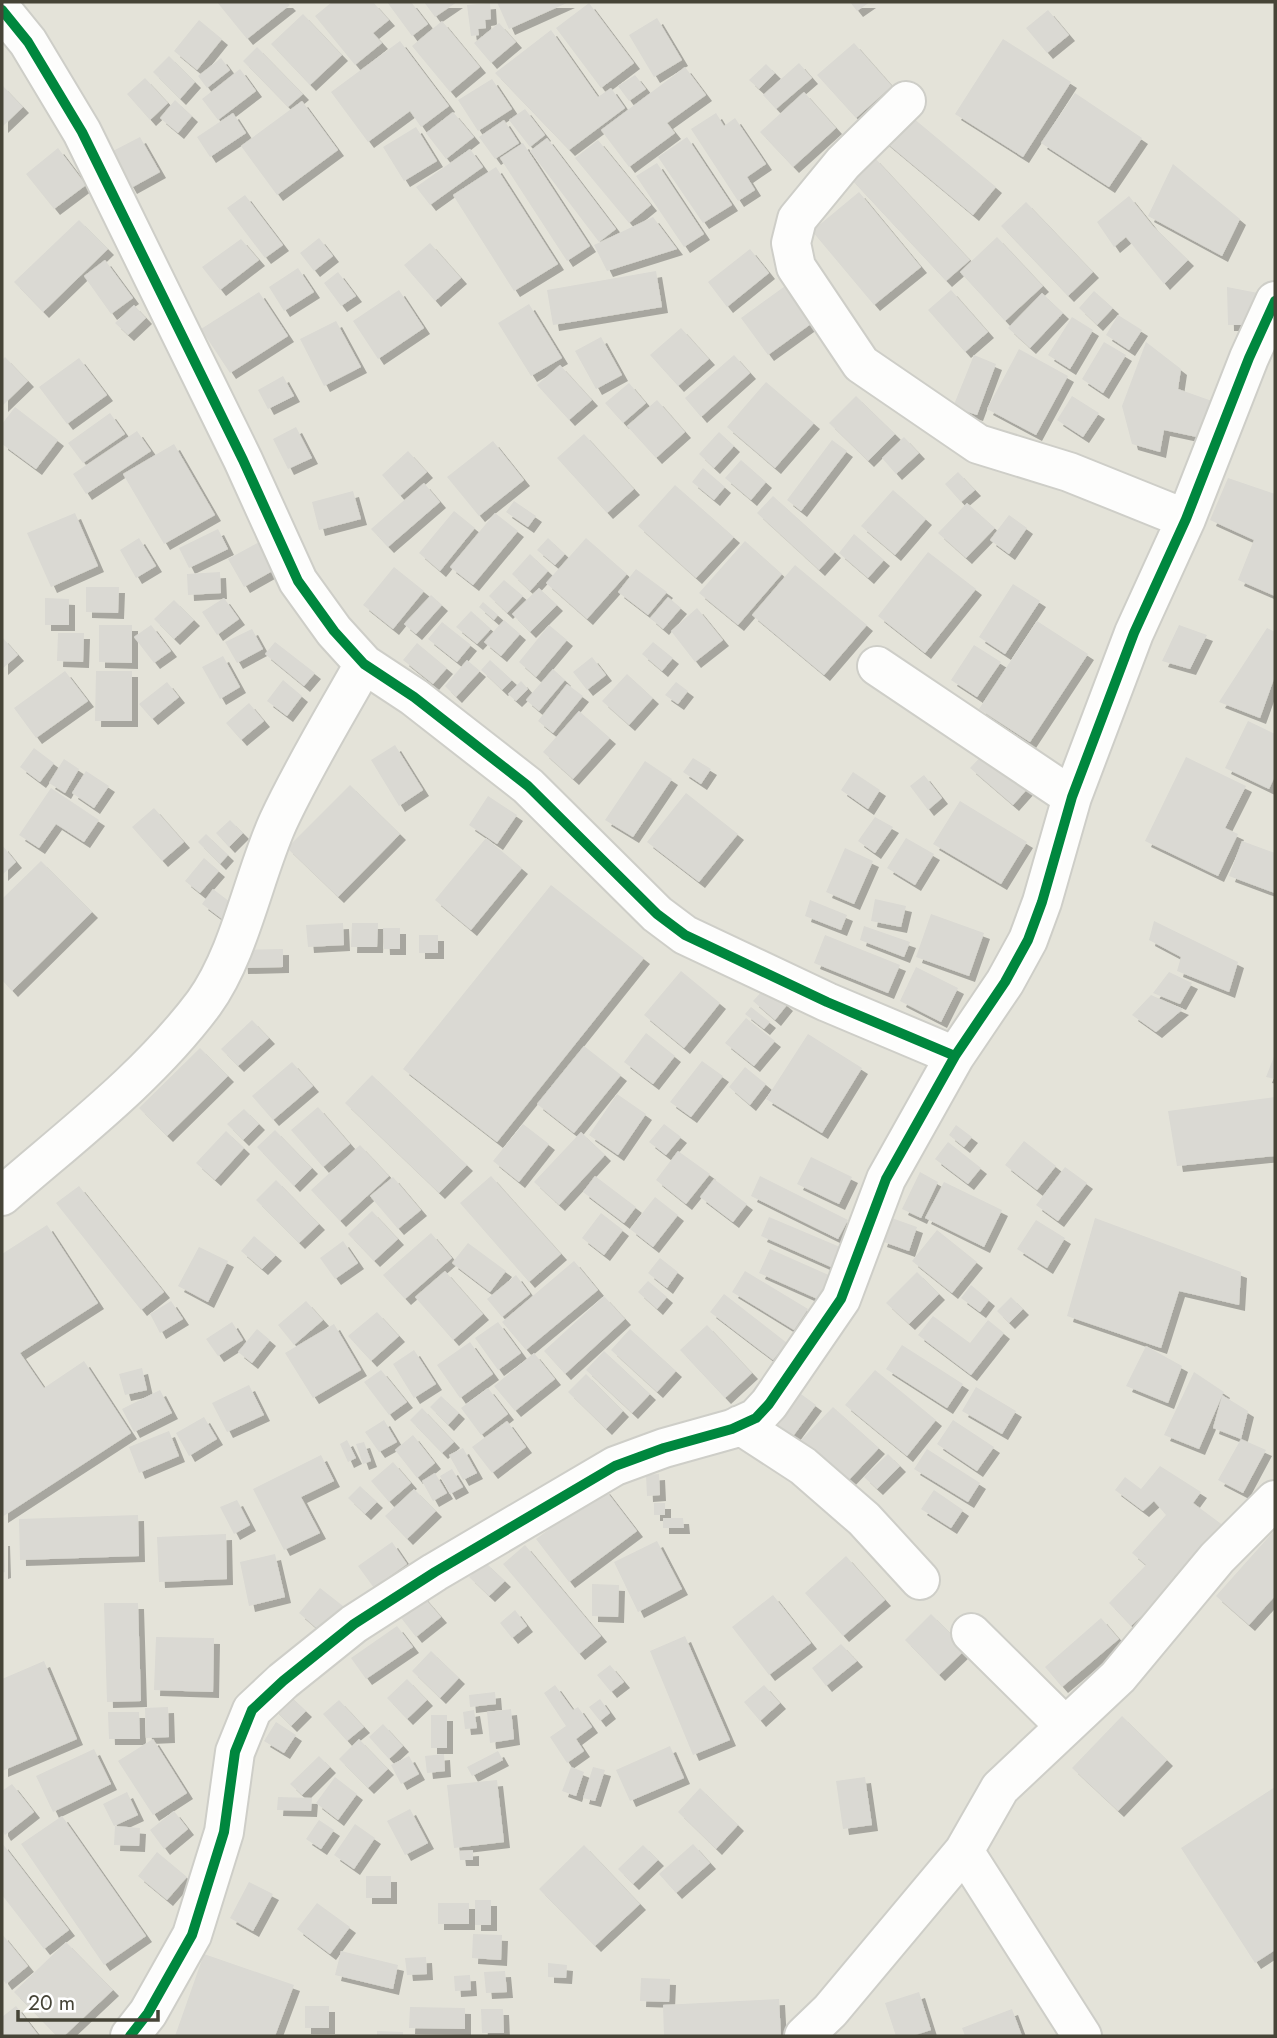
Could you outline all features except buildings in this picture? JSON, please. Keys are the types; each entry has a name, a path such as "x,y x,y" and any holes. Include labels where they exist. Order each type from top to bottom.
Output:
{"street":[{"path":"2,9 28,42 82,132 243,460 298,581 334,631 365,664 414,697 528,786 657,914 685,935 827,1002 955,1056"},
{"path":"906,101 843,163 797,219 791,243 796,267 810,288 861,364 978,444 1069,471 1186,519"},
{"path":"130,2036 148,2013 192,1935 223,1832 235,1752 251,1710 354,1624 435,1572 615,1466 756,1418 769,1404 841,1299 886,1179 955,1056 1006,982 1028,940 1042,902 1072,797 1134,633 1186,519 1249,358 1275,301"},
{"path":"2,1196 145,1073 205,1002 224,966 278,823 365,664"},
{"path":"877,666 1072,797"},
{"path":"740,1425 803,1466 864,1519 920,1580"},
{"path":"804,2036 830,2011 964,1851 1000,1788 1118,1677 1217,1559 1275,1500"},
{"path":"971,1633 1065,1726"},
{"path":"964,1851 1082,2036"}],"shaded area":[{"path":"2,2 1275,2 1275,2036 2,2036"}],"cycle path":[{"path":"2,10 28,42 82,132 243,460 298,581 334,631 364,664 414,697 528,786 657,914 685,935 827,1002 955,1056"},
{"path":"130,2036 148,2013 192,1935 224,1832 235,1752 252,1710 283,1681 354,1624 435,1572 615,1466 664,1448 732,1429 756,1418 769,1404 841,1299 886,1179 955,1056 1005,982 1028,940 1042,902 1072,797 1134,633 1186,519 1249,358 1275,301"}]}
